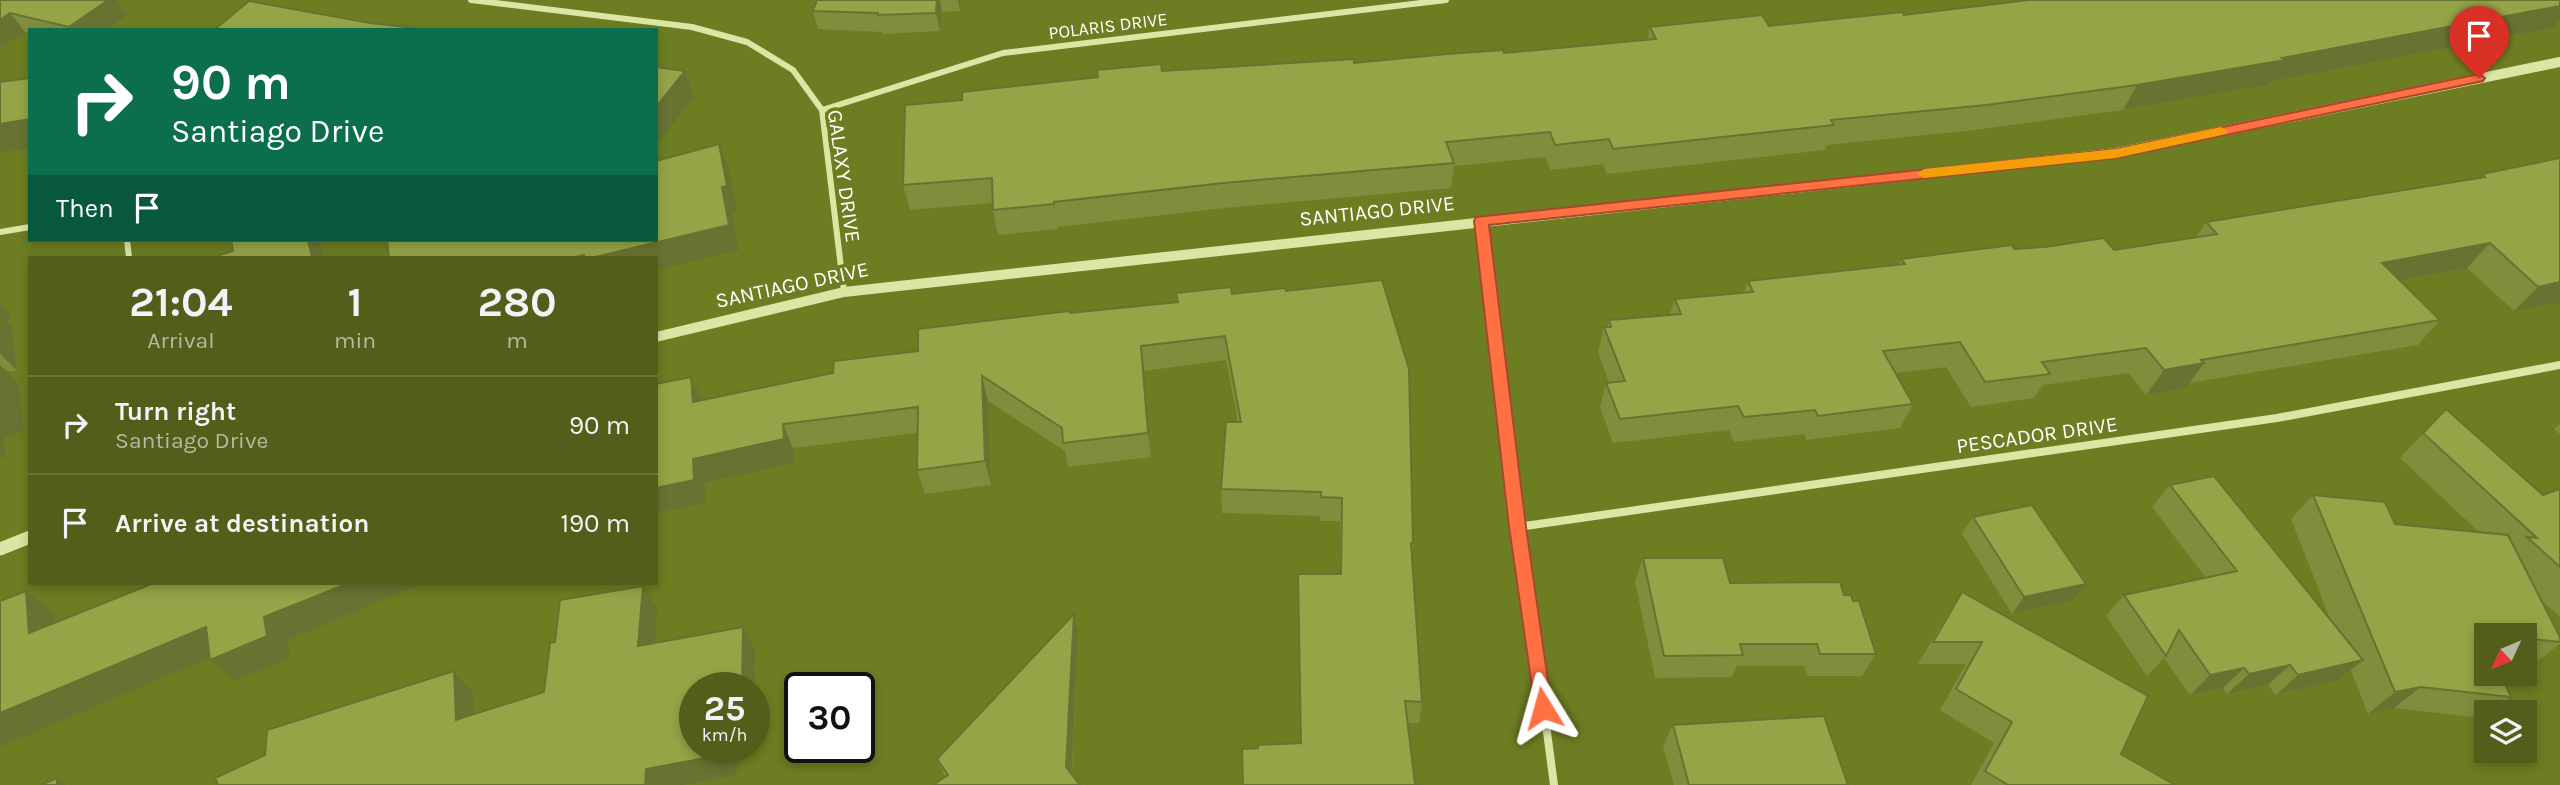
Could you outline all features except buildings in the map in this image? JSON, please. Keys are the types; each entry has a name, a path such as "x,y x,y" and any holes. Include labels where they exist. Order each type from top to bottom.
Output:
{"street":[{"name":"GALAXY DRIVE","path":"471,0 692,27 747,41 793,70 822,110 844,292"},
{"name":"POLARIS DRIVE","path":"822,110 1003,53 1446,0"},
{"name":"SANTIAGO DRIVE","path":"658,337 844,292 2116,153 2560,62"},
{"path":"1481,221 1553,785"},
{"path":"0,232 28,227"},
{"name":"PESCADOR DRIVE","path":"1518,527 2277,418 2560,365"},
{"path":"0,549 28,538"}],"slow traffic":[{"path":"1924,174 2116,153 2221,131"}],"route":[{"path":"1543,708 1481,221 2116,153 2479,78"}]}
